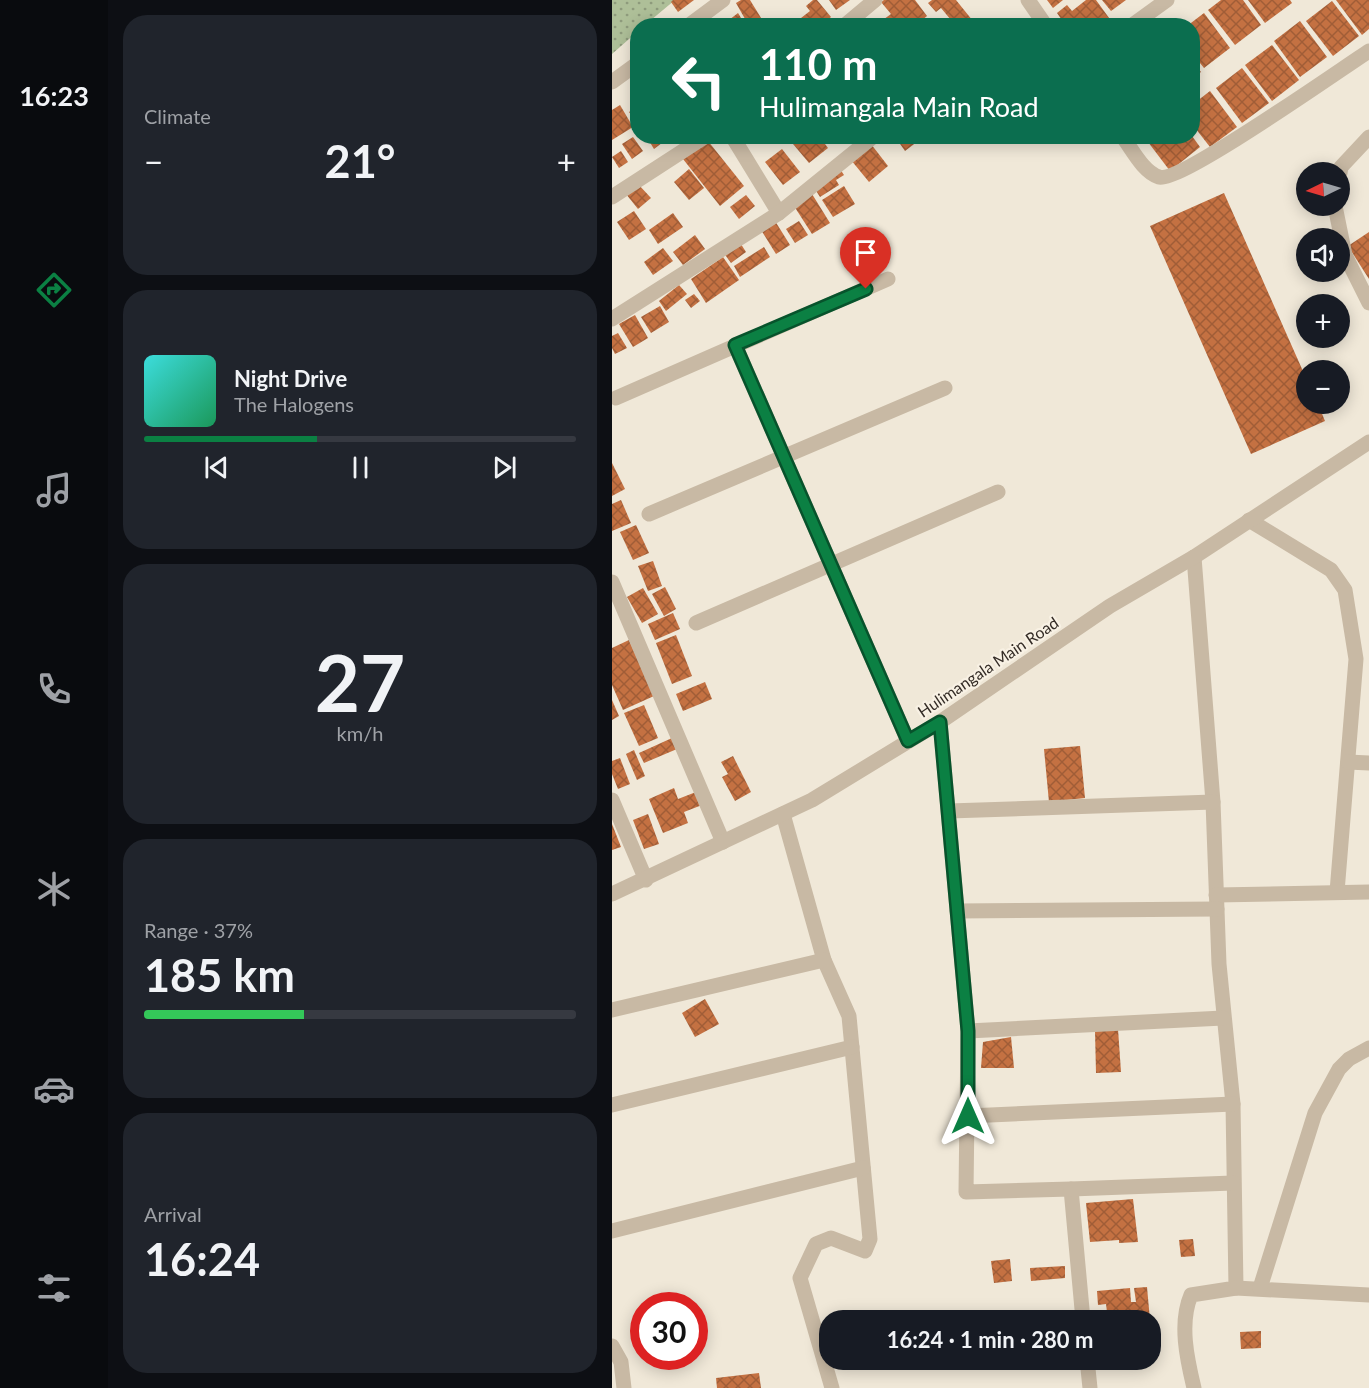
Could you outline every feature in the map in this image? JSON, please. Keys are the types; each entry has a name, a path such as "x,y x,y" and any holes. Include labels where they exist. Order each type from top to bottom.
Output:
{"street":[{"path":"699,18 723,0"},
{"path":"854,18 875,0"},
{"path":"1028,0 1040,18"},
{"path":"1142,18 1167,0"},
{"path":"1128,144 1147,169 1159,177 1170,177 1218,151 1369,51"},
{"path":"612,82 630,69"},
{"path":"1346,162 1369,137"},
{"path":"612,197 693,144"},
{"path":"737,144 779,213"},
{"path":"612,320 779,213 864,144"},
{"path":"1337,216 1345,255 1369,303"},
{"path":"616,398 888,279"},
{"path":"735,345 908,741"},
{"path":"649,514 945,388"},
{"name":"Hulimangala Main Road","path":"612,894 812,800 940,722 1110,606 1194,557 1369,442"},
{"path":"696,623 998,492"},
{"path":"1250,520 1331,570 1345,590 1356,659 1337,891"},
{"path":"1194,557 1213,802 1223,1018 1233,1104 1236,1288"},
{"path":"612,582 723,842"},
{"path":"940,722 950,811 968,1031 966,1192 1233,1183"},
{"path":"1348,762 1369,763"},
{"path":"612,800 646,880"},
{"path":"950,811 1213,802"},
{"path":"783,814 824,960 849,1016 870,1239 865,1251 831,1238 816,1244 800,1278 832,1388"},
{"path":"957,910 1216,902 1337,891 1369,892"},
{"path":"612,1010 824,960"},
{"path":"968,1031 1223,1018"},
{"path":"612,1105 852,1047"},
{"path":"1260,1288 1316,1113 1339,1069 1349,1059 1369,1048"},
{"path":"968,1116 1233,1104"},
{"path":"612,1231 863,1168"},
{"path":"1071,1189 1082,1310"},
{"path":"1194,1388 1186,1335 1186,1307 1191,1295 1236,1288 1260,1288 1369,1295"},
{"path":"612,1346 621,1362 624,1388"},
{"path":"1088,1370 1090,1388"}],"green space":[{"path":"612,0 675,0 653,18 630,18 630,38 612,54"}],"building":[{"path":"673,0 694,0 678,12 671,2"},
{"path":"741,0 750,0 761,18 744,18 736,3"},
{"path":"813,0 817,0 831,17 801,18 810,11 806,6"},
{"path":"829,0 850,0 836,10"},
{"path":"884,0 915,0 927,16 925,18 886,18 891,14 881,2"},
{"path":"932,0 956,0 971,18 949,18 941,8 936,12 928,3"},
{"path":"1047,0 1063,0 1053,8"},
{"path":"1086,0 1096,0 1109,18 1060,18 1057,13 1067,5 1072,11"},
{"path":"1102,0 1126,0 1111,11"},
{"path":"1221,0 1243,0 1261,25 1235,45 1208,10"},
{"path":"1248,0 1290,0 1292,3 1265,23"},
{"path":"1336,0 1369,0 1369,29 1362,35"},
{"path":"1332,1 1359,36 1333,56 1306,21"},
{"path":"738,13 741,18 732,18"},
{"path":"1204,13 1230,48 1204,68 1200,63 1200,18 1197,18"},
{"path":"1300,21 1327,57 1300,77 1274,41"},
{"path":"1272,45 1299,80 1272,101 1245,65"},
{"path":"1242,68 1269,103 1242,123 1216,88"},
{"path":"1210,91 1237,127 1210,147 1200,134 1200,99"},
{"path":"620,105 630,122 630,129 612,140 612,110"},
{"path":"630,139 630,144 638,144 643,151 632,159 622,144"},
{"path":"651,144 661,144 654,149"},
{"path":"704,144 710,144 744,186 720,206 683,159"},
{"path":"793,144 825,144 828,148 809,163"},
{"path":"871,144 888,166 869,182 851,160"},
{"path":"900,144 914,144 905,151"},
{"path":"1150,144 1198,144 1200,147 1170,171"},
{"path":"782,149 800,172 783,185 765,162"},
{"path":"621,151 628,162 619,168 612,157"},
{"path":"689,169 704,188 689,200 674,182"},
{"path":"840,169 844,175 836,180 839,185 820,197 813,186"},
{"path":"638,184 651,198 638,209 626,194"},
{"path":"844,186 855,204 833,217 822,200"},
{"path":"1224,193 1298,360 1296,360 1296,414 1322,414 1325,421 1251,454 1150,226"},
{"path":"812,194 830,223 812,234 794,206"},
{"path":"746,195 755,206 739,219 730,207"},
{"path":"634,211 646,229 629,240 617,222"},
{"path":"673,213 683,227 658,244 649,230"},
{"path":"775,221 790,245 776,254 761,230"},
{"path":"799,221 808,235 795,243 786,229"},
{"path":"1369,232 1369,279 1350,249 1350,245"},
{"path":"695,235 705,249 683,265 673,252"},
{"path":"739,241 746,252 731,263 723,252"},
{"path":"764,247 770,257 740,277 734,266"},
{"path":"663,248 673,261 653,275 644,262"},
{"path":"723,257 739,280 706,303 691,279"},
{"path":"679,285 687,294 666,311 659,301"},
{"path":"694,294 700,301 691,308 685,300"},
{"path":"660,306 669,322 651,333 641,317"},
{"path":"635,315 648,338 633,347 619,324"},
{"path":"618,333 627,348 615,354 612,348 612,336"},
{"path":"612,463 625,489 612,496"},
{"path":"621,500 631,523 612,531 612,504"},
{"path":"636,525 649,553 633,560 620,532"},
{"path":"653,561 662,586 648,591 638,566"},
{"path":"665,587 676,609 664,616 652,594"},
{"path":"643,588 658,614 642,623 627,597"},
{"path":"673,613 680,629 655,640 648,624"},
{"path":"676,635 692,676 672,684 656,643"},
{"path":"629,640 654,696 623,710 612,685 612,648"},
{"path":"705,682 712,699 683,711 676,694"},
{"path":"612,700 619,716 612,720"},
{"path":"644,705 658,738 639,746 624,713"},
{"path":"672,738 677,749 644,763 639,753"},
{"path":"1080,746 1085,798 1049,802 1044,749"},
{"path":"634,750 645,776 637,780 626,754"},
{"path":"733,756 751,792 735,801 722,777 728,774 721,762"},
{"path":"620,758 630,784 618,789 612,774 612,761"},
{"path":"674,788 678,799 696,792 702,805 684,812 688,823 663,833 649,799"},
{"path":"648,814 659,844 644,849 633,820"},
{"path":"612,824 621,847 612,850"},
{"path":"705,999 719,1024 695,1037 682,1013"},
{"path":"1118,1029 1121,1072 1096,1073 1095,1031"},
{"path":"1011,1037 1014,1068 981,1068 983,1042"},
{"path":"1133,1199 1138,1242 1119,1243 1119,1240 1090,1242 1086,1203"},
{"path":"1193,1239 1195,1256 1181,1257 1179,1240"},
{"path":"1010,1259 1012,1281 994,1283 991,1261"},
{"path":"1065,1266 1065,1278 1031,1281 1030,1268"},
{"path":"1147,1287 1149,1310 1107,1310 1106,1304 1098,1305 1097,1291 1130,1288 1131,1302 1136,1302 1134,1288"},
{"path":"1261,1331 1261,1348 1241,1349 1240,1332"},
{"path":"759,1373 761,1388 717,1388 716,1378"}],"route":[{"path":"866,289 735,345 908,741 940,722 950,811 968,1031 968,1116"}]}
